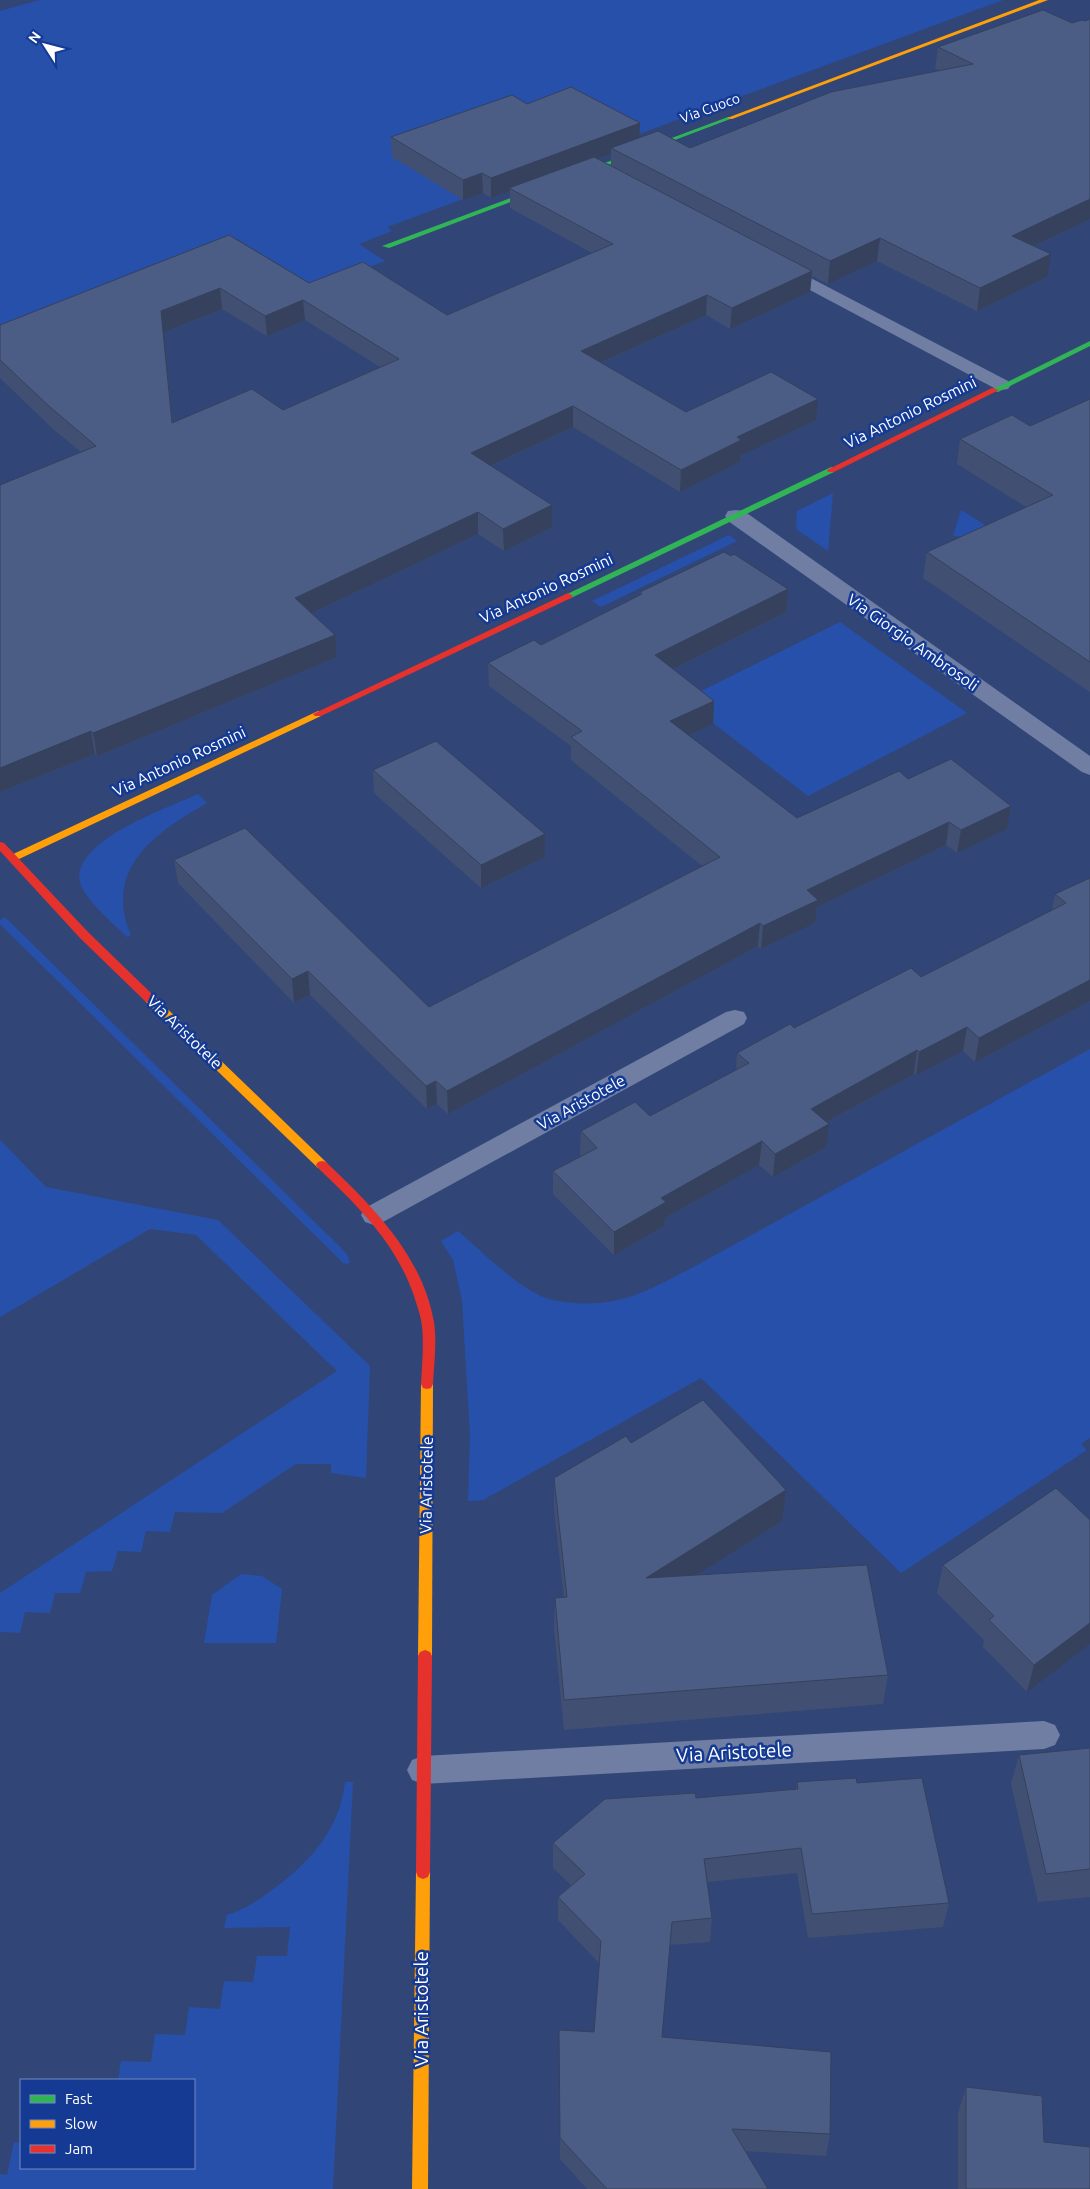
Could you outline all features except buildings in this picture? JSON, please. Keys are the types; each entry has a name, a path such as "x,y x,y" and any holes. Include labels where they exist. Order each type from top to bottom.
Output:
{"street":[{"name":"Via Cuoco","path":"386,246 1045,0"},
{"name":"Via Antonio Rosmini","path":"13,858 736,516 1090,343"},
{"name":"Via Giorgio Ambrosoli","path":"736,516 1090,767"},
{"name":"Via Aristotele","path":"0,845 84,934 374,1216 388,1232 410,1264 422,1299 428,1325 420,2189"}],"lane":[{"path":"593,168 610,177"},
{"path":"767,261 1002,385"},
{"name":"Via Aristotele","path":"374,1216 735,1018"},
{"name":"Via Aristotele","path":"423,1770 1044,1735"}],"shaded area":[{"path":"40,0 1003,0 387,227 392,231 359,244 385,261 316,287 237,239 0,331 0,11"},
{"path":"833,493 828,551 796,529 797,511"},
{"path":"961,510 1011,541 953,536"},
{"path":"729,535 737,541 601,607 592,601"},
{"path":"840,622 967,713 808,796 683,700"},
{"path":"198,794 207,803 169,827 153,840 139,855 129,872 124,890 124,911 131,935 127,937 87,896 80,882 82,867 91,852 106,839 125,827"},
{"path":"5,917 347,1254 350,1262 348,1264 343,1263 0,924 0,920"},
{"path":"1090,1049 1090,1438 1081,1444 1087,1450 901,1573 701,1378 483,1500 468,1501 470,1436 462,1300 453,1260 441,1241 458,1231 515,1280 535,1293 550,1299 570,1303 593,1303 624,1299 653,1288 697,1265"},
{"path":"0,1140 46,1187 218,1220 370,1366 366,1478 331,1473 331,1464 296,1464 222,1513 175,1512 170,1532 146,1531 141,1552 118,1551 112,1571 86,1572 80,1593 55,1593 50,1613 25,1612 20,1633 0,1632 0,1593 337,1371 196,1235 150,1229 0,1317"},
{"path":"241,1574 262,1576 282,1589 276,1643 204,1643 212,1595"},
{"path":"345,1782 353,1782 333,2189 0,2189 0,2174 7,2175 14,2142 20,2143 20,2169 195,2169 195,2079 118,2079 121,2061 151,2062 155,2034 185,2035 189,2007 220,2009 224,1981 253,1982 257,1956 287,1956 290,1927 224,1928 227,1915 264,1896 301,1866 322,1842 337,1814"}],"traffic: fast":[{"path":"386,246 730,118"},
{"path":"995,390 1090,343"},
{"path":"568,596 831,470"}],"traffic: slow":[{"path":"730,118 1045,0"},
{"path":"13,858 318,714"},
{"path":"150,999 322,1165"},
{"path":"425,1656 427,1384"},
{"path":"420,2189 423,1872"}],"traffic: jam":[{"path":"831,470 995,390"},
{"path":"318,714 568,596"},
{"path":"0,845 84,935 150,999"},
{"path":"322,1165 368,1210 394,1242 405,1260 414,1279 427,1319 429,1348 427,1384"},
{"path":"423,1872 425,1656"}]}
